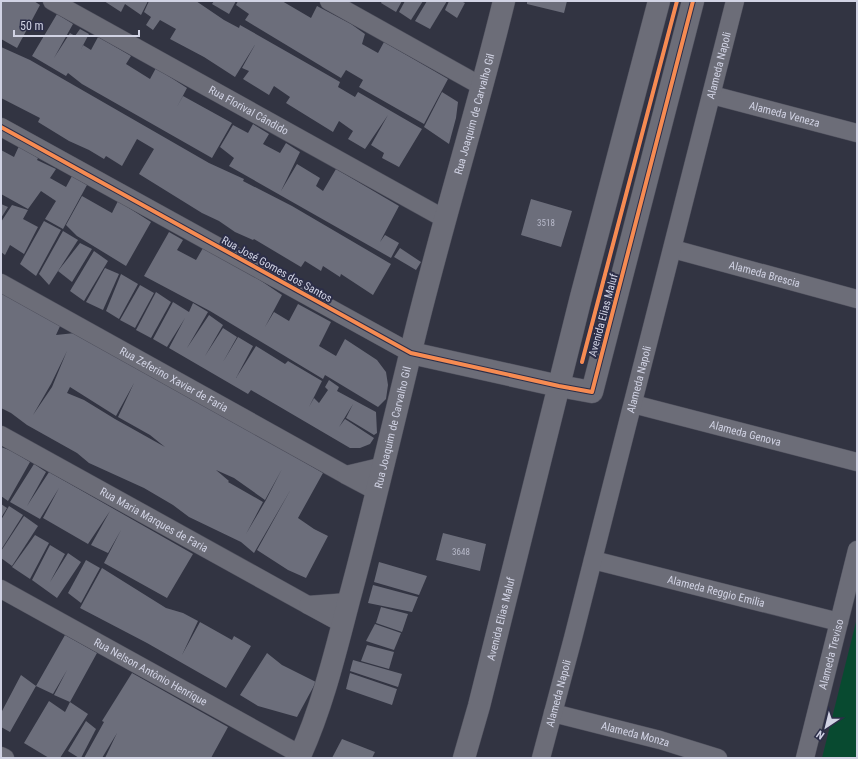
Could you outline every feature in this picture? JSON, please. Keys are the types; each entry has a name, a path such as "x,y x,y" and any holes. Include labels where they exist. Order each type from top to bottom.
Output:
{"street":[{"name":"Rua Florival Cândido","path":"52,1 445,219"},
{"path":"329,1 483,87"},
{"name":"Rua Joaquim de Carvalho Gil","path":"300,756 320,706 343,624 378,492 410,353 445,219 483,87 504,1"},
{"name":"Avenida Elias Maluf","path":"464,758 479,706 559,386 659,1"},
{"name":"Avenida Elias Maluf","path":"559,386 592,392 693,1"},
{"name":"Alameda Napoli","path":"541,758 673,249 735,1"},
{"name":"Alameda Veneza","path":"712,95 857,133"},
{"name":"Rua José Gomes dos Santos","path":"1,127 410,353 559,386"},
{"name":"Alameda Brescia","path":"673,249 857,299"},
{"name":"Rua Zeferino Xavier de Faria","path":"1,283 378,492"},
{"name":"Alameda Genova","path":"633,404 857,462"},
{"name":"Rua Maria Marques de Faria","path":"1,435 343,624"},
{"path":"346,475 384,466"},
{"name":"Alameda Treviso","path":"805,758 857,550"},
{"name":"Alameda Reggio Emilia","path":"593,560 839,622"},
{"name":"Rua Nelson Antônio Henrique","path":"1,589 300,756"},
{"path":"308,605 348,602"},
{"name":"Alameda Monza","path":"553,713 660,740 718,758"},
{"path":"1,756 5,758"}],"green space":[{"path":"857,618 857,758 822,758"}],"building":[{"path":"1,1 34,1 40,5 17,48 1,39"},
{"path":"104,1 148,1 141,15 125,4 121,12"},
{"path":"149,1 196,1 224,20 239,28 240,25 340,82 338,87 355,97 358,92 422,129 399,167 382,158 384,153 371,145 388,115 365,149 348,139 353,131 339,121 333,132 286,103 290,97 274,86 269,95 243,79 249,71 242,68 256,43 235,77 204,57 170,39 176,29 160,20 153,30 146,25 151,17 144,12"},
{"path":"214,1 236,1 229,14 212,4"},
{"path":"238,1 282,1 311,18 317,6 351,24 365,34 362,44 378,53 384,42 448,79 424,124 359,87 363,80 346,70 341,78 245,20 249,14 236,5"},
{"path":"382,1 402,1 396,12 381,3"},
{"path":"405,1 423,1 411,20 399,12"},
{"path":"427,1 447,1 430,29 415,21"},
{"path":"449,1 461,1 465,3 457,18 445,10"},
{"path":"527,1 567,1 564,13 527,4"},
{"path":"57,14 73,24 54,58 70,33 75,36 80,29 89,34 83,45 91,50 98,37 131,56 126,64 150,79 156,68 187,88 177,107 183,96 232,123 212,158 82,84 68,73 66,76 32,56"},
{"path":"1,47 30,60 209,163 244,179 243,181 292,206 391,264 373,295 341,274 340,277 323,266 321,271 305,261 301,267 254,239 253,240 235,232 139,174 154,149 137,139 122,166 106,156 104,159 69,141 38,122 40,118 1,98"},
{"path":"442,92 458,102 456,118 449,144 424,127"},
{"path":"253,124 269,134 263,144 280,153 286,143 300,152 281,191 297,164 320,178 316,186 323,191 336,169 399,206 380,242 385,235 399,243 391,258 229,166 234,158 220,147 233,125 248,133"},
{"path":"19,146 38,158 37,160 56,169 50,178 66,187 72,176 87,185 63,229 45,219 56,201 41,191 28,209 1,194 1,150 14,157"},
{"path":"82,196 112,213 118,201 151,222 126,266 77,236 66,225"},
{"path":"531,199 572,211 561,247 521,235"},
{"path":"1,204 8,207 1,218"},
{"path":"12,205 28,210 23,219 38,227 24,254 10,245 5,255 1,252 1,222"},
{"path":"44,221 61,230 36,276 20,264"},
{"path":"63,231 78,240 49,285 39,274"},
{"path":"169,232 183,240 177,250 196,260 203,248 254,276 282,295 265,327 274,312 289,321 298,304 331,322 319,346 336,356 345,339 377,360 386,372 388,385 386,399 378,407 325,375 323,379 210,311 144,276"},
{"path":"80,243 92,249 72,282 58,271"},
{"path":"400,248 421,262 416,270 394,257"},
{"path":"94,251 108,261 84,301 70,291"},
{"path":"105,268 119,274 103,310 86,302"},
{"path":"121,274 138,284 119,319 106,311"},
{"path":"140,285 154,293 135,328 120,320"},
{"path":"1,292 61,324 56,335 75,333 159,381 176,388 323,473 298,518 314,529 328,536 306,578 288,570 257,550 291,489 254,553 241,542 189,517 173,505 144,488 89,463 77,453 27,425 11,413 1,408","holes":["67,351 52,387 33,415 51,384","134,383 118,417 150,435 165,447 84,400 67,393 70,387 116,416","282,469 266,500 246,534 263,502 228,482 229,481 216,470 234,478 265,500"]},
{"path":"156,292 171,302 151,338 136,330"},
{"path":"173,302 189,312 193,303 208,312 187,348 209,315 223,325 205,356 223,328 237,337 223,362 238,337 253,346 236,378 256,346 285,364 288,361 322,381 309,407 314,398 319,403 328,390 325,387 329,380 339,387 337,391 376,412 377,433 374,435 346,418 353,404 339,427 345,419 374,438 370,444 360,448 350,448 251,390 248,394 169,348 185,318 167,347 153,339"},
{"path":"1,447 12,451 30,462 8,501 1,496"},
{"path":"34,464 46,472 27,506 49,472 193,554 167,598 104,563 121,530 108,553 91,545 110,511 88,544 43,518 59,488 40,519 10,502"},
{"path":"1,504 7,508 1,518"},
{"path":"9,506 23,515 1,550 1,520"},
{"path":"24,516 38,526 12,566 1,558 1,551"},
{"path":"443,533 486,544 480,571 436,560"},
{"path":"35,535 49,543 30,579 12,567"},
{"path":"50,545 65,554 50,582 68,553 81,562 57,598 32,580"},
{"path":"86,560 100,568 81,603 68,593"},
{"path":"379,562 427,576 419,595 374,582"},
{"path":"102,568 166,608 183,613 198,621 182,655 200,622 232,640 234,636 251,646 226,688 147,643 80,608"},
{"path":"373,585 418,597 412,612 368,603"},
{"path":"381,607 408,614 402,632 376,623"},
{"path":"375,624 401,633 394,650 366,641"},
{"path":"65,635 97,653 70,702 54,695 67,670 53,694 36,686"},
{"path":"367,645 394,652 389,669 361,661"},
{"path":"267,653 282,665 316,682 297,717 258,706 240,695"},
{"path":"353,660 402,674 398,687 350,671"},
{"path":"132,673 228,727 211,758 105,758 117,733 102,758 84,758 104,722 102,721"},
{"path":"350,673 397,689 392,705 346,689"},
{"path":"21,675 36,686 10,732 1,727 1,713"},
{"path":"49,701 65,712 70,702 88,714 60,758 49,758 24,743"},
{"path":"86,721 96,729 81,758 79,758 68,751"},
{"path":"342,739 375,752 372,758 332,758"}],"cycle path":[{"path":"582,362 677,1"},
{"path":"1,127 411,353 592,392 693,1"}]}
